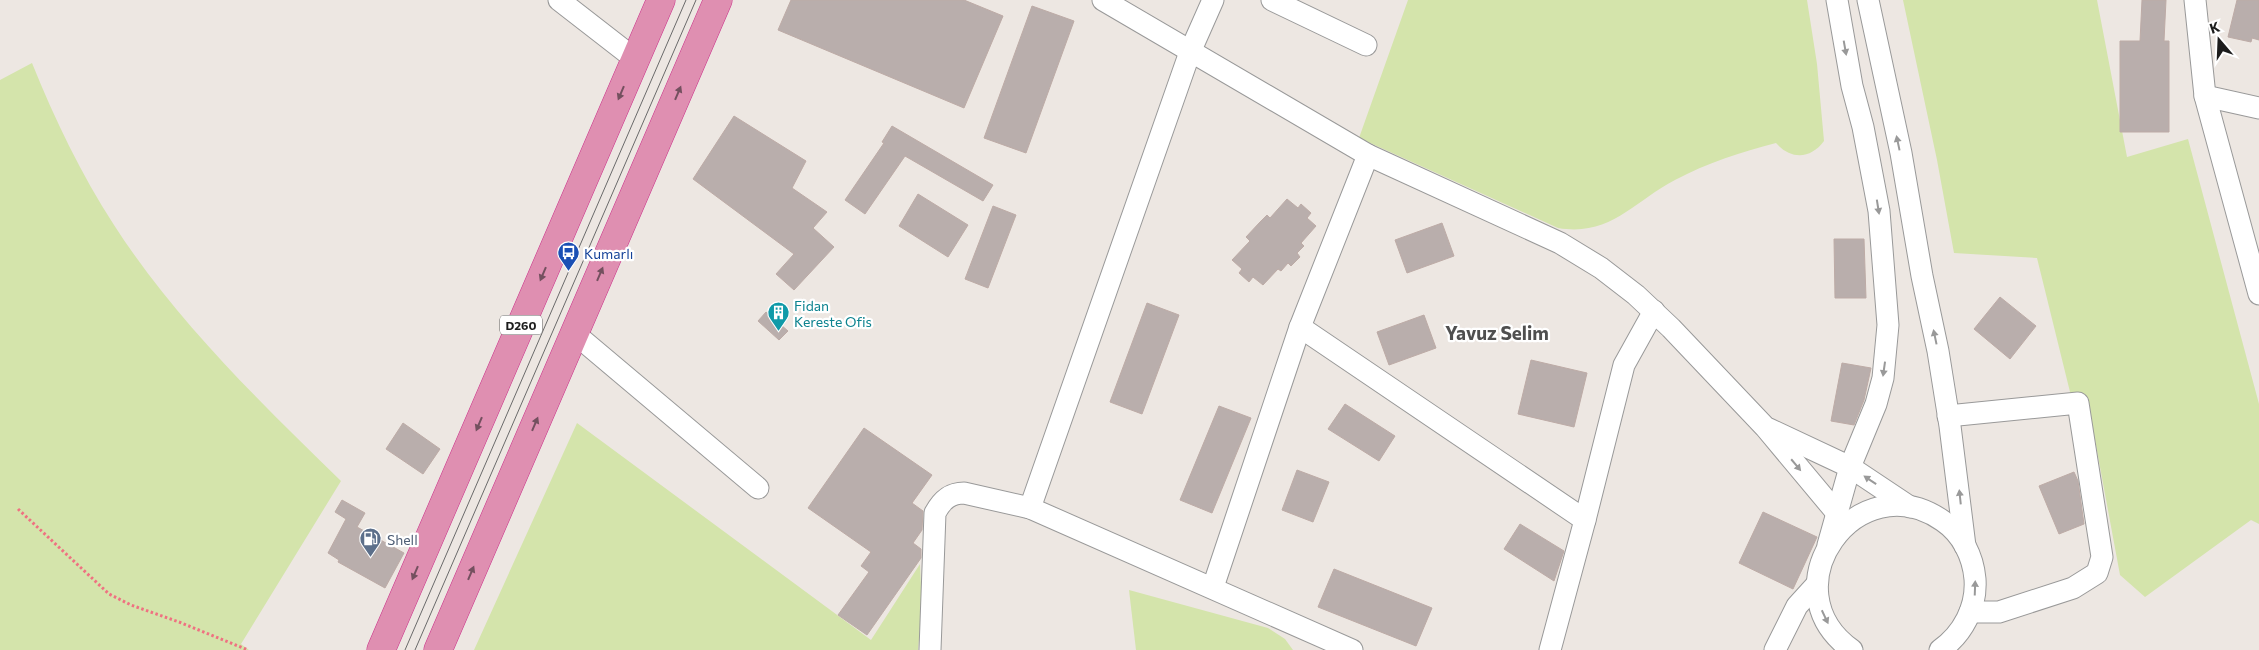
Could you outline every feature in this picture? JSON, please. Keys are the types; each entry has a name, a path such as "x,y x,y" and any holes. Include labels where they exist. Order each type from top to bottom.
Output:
{"highway":[{"name":"D260","path":"382,650 661,0"},
{"path":"438,650 718,0"}],"street":[{"path":"559,0 635,59"},
{"path":"1103,0 1368,154 1560,243 1600,268 1654,311 1765,427 1841,519"},
{"path":"1030,508 1190,52 1214,0"},
{"path":"1272,0 1366,45"},
{"path":"1836,0 1877,203 1888,306 1886,352 1881,387 1850,467 1841,519 1818,570 1818,598 1828,624 1835,635 1852,650"},
{"path":"1868,0 1901,153 1948,416 1965,546"},
{"path":"2195,0 2205,96 2259,294"},
{"path":"2205,96 2259,108"},
{"path":"1213,588 1300,327 1368,154"},
{"path":"1550,650 1586,520 1624,365 1654,311"},
{"path":"1300,327 1586,520"},
{"path":"574,333 758,488"},
{"path":"1948,416 2078,403 2102,557 2097,573 2073,588 1999,612 1970,612"},
{"path":"1765,427 1850,467 1911,507"},
{"path":"930,650 934,521 939,505 951,495 964,493 1030,508 1352,650"},
{"path":"1841,519 1857,516 1876,508 1911,507 1942,520 1957,534 1971,558 1975,578 1974,599 1961,643 1940,650"},
{"path":"1775,650 1797,606 1817,584"}],"path":[{"path":"18,509 109,594 131,605 248,650"}],"green space":[{"path":"1408,0 1807,0 1817,64 1824,141 1813,151 1801,155 1794,155 1782,149 1776,143 1737,154 1699,168 1675,180 1607,223 1576,229 1558,228 1359,138"},
{"path":"1903,0 2097,0 2127,157 2188,139 2259,404 2259,524 2251,520 2145,597 2120,575 2090,413 2071,396 2037,258 1954,253 1937,160"},
{"path":"32,63 59,126 80,166 102,206 138,260 164,294 220,359 341,481 241,644 249,650 0,650 0,80"},
{"path":"577,423 871,640 920,564 922,608 918,650 474,650"},
{"path":"1129,590 1268,628 1285,639 1293,650 1136,650"}],"building":[{"path":"791,0 964,0 1003,16 964,108 778,30"},
{"path":"2142,0 2166,0 2164,41 2169,41 2169,132 2120,132 2120,41 2140,41"},
{"path":"2237,0 2259,0 2259,40 2252,38 2251,42 2228,37"},
{"path":"1032,6 1074,21 1026,153 984,138"},
{"path":"734,116 806,161 792,188 827,212 813,228 834,247 794,290 776,274 794,254 693,179"},
{"path":"892,126 993,185 983,201 905,156 865,214 845,200 884,143 882,142"},
{"path":"918,194 968,225 948,257 899,226"},
{"path":"1287,199 1298,208 1301,204 1311,213 1307,218 1316,226 1301,243 1304,246 1297,253 1300,257 1291,266 1288,263 1281,271 1278,269 1263,285 1253,277 1249,282 1239,273 1242,269 1232,260 1250,241 1246,237 1267,215 1270,218"},
{"path":"993,206 1016,215 988,288 965,279"},
{"path":"1442,223 1454,256 1407,273 1395,240"},
{"path":"1834,239 1864,239 1866,298 1835,298"},
{"path":"2000,297 2036,326 2010,359 1974,329"},
{"path":"1147,303 1179,315 1142,414 1110,402"},
{"name":"Fidan Kereste Ofis","path":"766,312 788,331 779,340 758,321"},
{"path":"1424,315 1436,348 1389,365 1377,332"},
{"path":"1531,360 1587,373 1574,427 1518,414"},
{"path":"1842,363 1871,368 1864,400 1854,425 1831,421"},
{"path":"1345,404 1395,436 1379,461 1328,429"},
{"path":"1219,406 1251,418 1212,513 1180,500"},
{"path":"403,423 440,449 423,474 386,449"},
{"path":"864,428 932,475 912,503 923,511 922,530 913,543 921,549 921,558 867,635 838,615 869,572 861,566 871,552 808,508"},
{"path":"1297,470 1329,482 1313,522 1282,510"},
{"path":"2074,472 2078,481 2084,524 2059,534 2039,486"},
{"path":"342,500 365,513 357,527 404,553 385,588 338,562 339,560 328,553 346,519 335,512"},
{"path":"1763,512 1817,537 1793,589 1739,563"},
{"path":"1520,524 1564,551 1554,581 1504,549"},
{"path":"1334,569 1432,608 1416,646 1318,607"}],"tram line":[{"path":"405,650 686,0"},
{"path":"415,650 696,0"}],"place":[{"name":"Kumarlı","path":"568,272"},
{"name":"Fidan Kereste Ofis","path":"778,332"},
{"name":"Shell","path":"371,558"}],"district":[{"name":"Yavuz Selim","path":"1497,332"}]}
